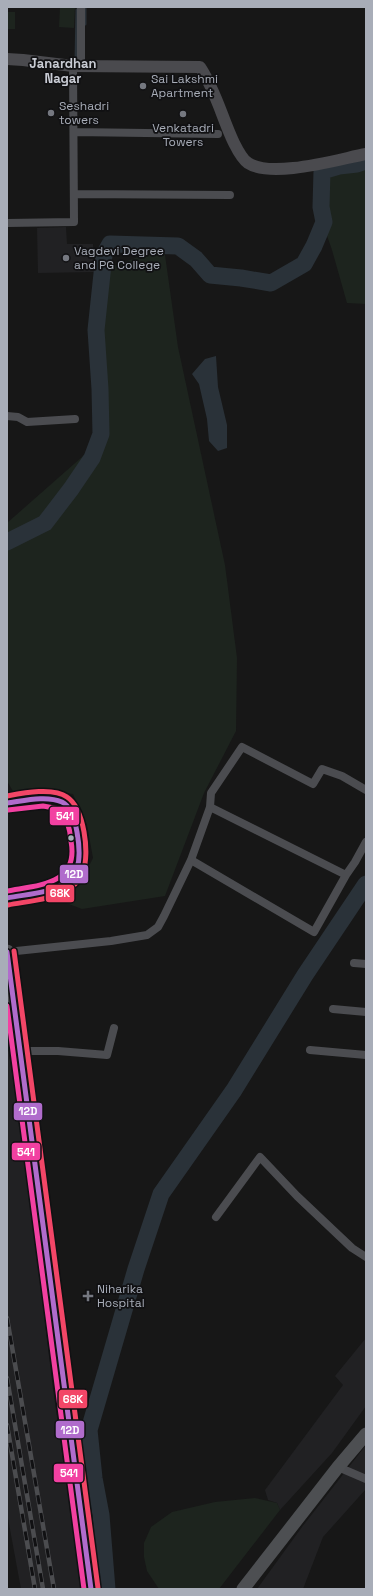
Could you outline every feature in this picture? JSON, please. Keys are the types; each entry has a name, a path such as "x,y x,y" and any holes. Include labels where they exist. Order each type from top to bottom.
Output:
{"highway":[{"path":"7,952 90,1589"}],"main road":[{"path":"243,1589 338,1467 366,1434"}],"street":[{"path":"7,223 74,222 74,132 81,7"},
{"path":"7,59 77,66 200,67 213,90 235,144 248,163 262,169 294,168 366,154"},
{"path":"74,132 218,134"},
{"path":"74,194 230,195"},
{"path":"7,416 18,417 27,422 75,419"},
{"path":"7,952 112,941 147,935 158,927 191,860 210,807 211,793 242,747 313,784 322,769 342,776 366,790"},
{"path":"210,807 346,874"},
{"path":"191,860 314,932 346,874 355,862 366,842"},
{"path":"354,963 366,964"},
{"path":"333,1009 366,1012"},
{"path":"20,1051 58,1051 107,1055 114,1028"},
{"path":"310,1050 366,1055"},
{"path":"216,1217 260,1157 297,1196 346,1243 366,1257"},
{"path":"338,1467 366,1479"}],"shaded area":[{"path":"60,7 75,7 74,28 59,27"},
{"path":"7,12 15,12 15,29 7,29"},
{"path":"366,164 366,304 347,303 332,250 318,210 316,170 359,167"},
{"name":"Vagdevi Degree and PG College","path":"66,227 67,244 93,244 94,272 38,273 37,228"},
{"path":"164,248 178,347 225,565 237,658 236,731 204,793 165,896 82,909 61,901 80,884 93,858 87,825 73,794 43,790 14,793 7,781 7,523 99,442 96,272"},
{"path":"216,356 218,387 227,425 227,448 218,451 209,441 207,419 199,384 192,374 205,359"},
{"path":"7,1042 25,1157 53,1389 81,1589 21,1589 7,1513"},
{"path":"366,1338 366,1406 332,1453 280,1510 277,1503 268,1500 265,1490 343,1385 335,1376"},
{"path":"366,1445 366,1489 323,1537 303,1589 257,1589 302,1527"},
{"path":"255,1498 277,1503 280,1510 219,1589 159,1589 147,1571 144,1557 144,1543 151,1527 172,1512 215,1502"}],"waterway":[{"path":"85,7 85,24"},
{"path":"76,61 77,10"},
{"path":"7,542 45,523 92,458 101,434 96,330 104,255 110,244 178,246 196,259 210,275 271,283 304,264 314,246 324,222 321,207 322,171 366,161"},
{"path":"107,1589 101,1515 94,1478 89,1430 136,1269 161,1194 234,1090 305,975 366,884"}],"railway":[{"path":"7,1318 54,1589"},
{"path":"7,1378 43,1589"},
{"path":"7,1425 35,1589"}],"transit line":[{"name":"68K","path":"7,796 46,791 54,792 67,797 78,811 84,832 86,854 81,876 70,888 48,898 8,905"},
{"name":"12D","path":"7,803 42,799 62,802 67,806 75,822 79,852 76,870 73,876 60,886 38,893 7,898"},
{"name":"541","path":"7,891 32,887 54,880 63,875 69,867 72,856 69,828 65,816 60,809 43,806 8,810"},
{"name":"68K","path":"14,951 98,1588"},
{"name":"12D","path":"7,952 91,1589"},
{"name":"541","path":"7,1006 84,1589"}],"place":[{"name":"Sai Lakshmi Apartment","path":"143,86"},
{"name":"Seshadri towers","path":"51,113"},
{"name":"Venkatadri Towers","path":"183,114"},
{"name":"Vagdevi Degree and PG College","path":"66,258"},
{"name":"Niharika Hospital","path":"88,1296"}],"district":[{"name":"Janardhan Nagar","path":"63,70"}]}
